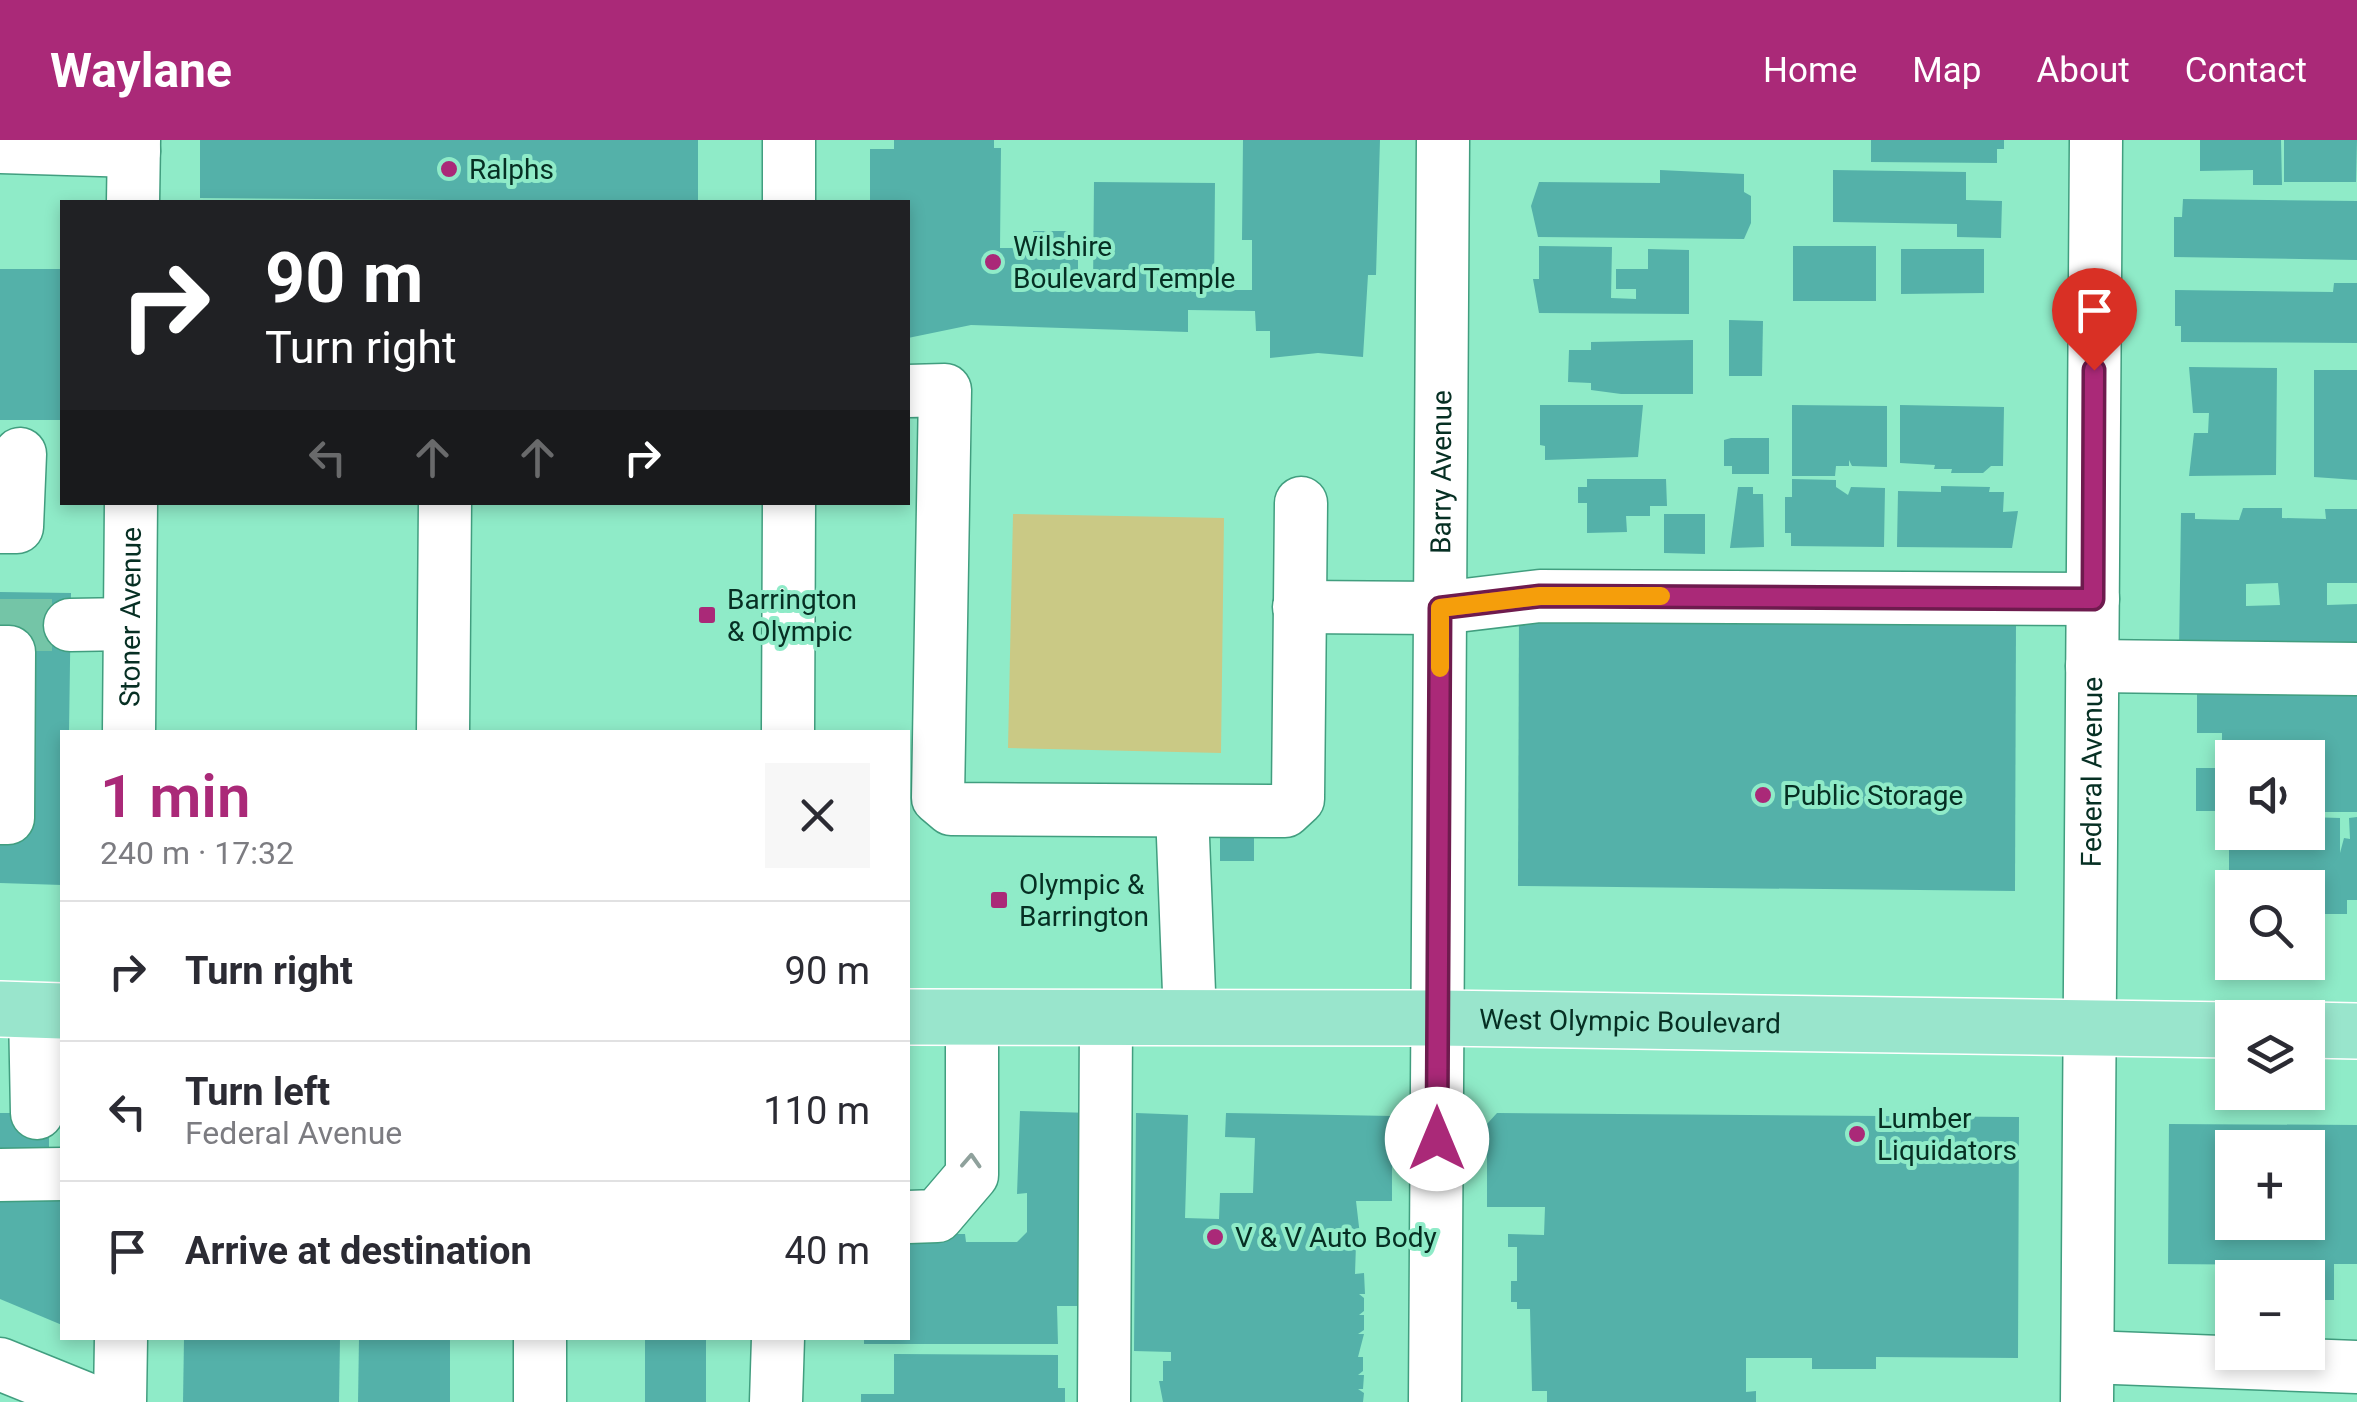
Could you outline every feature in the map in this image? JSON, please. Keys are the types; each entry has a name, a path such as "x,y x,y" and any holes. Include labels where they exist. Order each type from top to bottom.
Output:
{"main road":[{"name":"West Olympic Boulevard","path":"910,1017 1437,1018 2215,1030"},
{"path":"2325,1030 2357,1031"}],"street":[{"path":"789,140 789,200"},
{"name":"Barry Avenue","path":"1435,1402 1443,140"},
{"name":"Federal Avenue","path":"2088,1380 2096,140"},
{"path":"0,147 134,145 134,200"},
{"path":"910,391 945,390 938,798 951,809 1285,811 1298,799 1301,503"},
{"path":"0,527 17,527 27,454"},
{"name":"Stoner Avenue","path":"128,730 131,505"},
{"path":"443,730 444,505"},
{"path":"788,505 788,730"},
{"path":"1299,607 1440,608 1540,596 2093,599"},
{"path":"70,626 130,624"},
{"path":"0,652 9,652 8,818 0,818"},
{"path":"2092,666 2357,669"},
{"path":"1182,812 1190,1018"},
{"path":"33,1010 36,1159"},
{"path":"910,1216 937,1216 972,1175 972,1018"},
{"path":"1104,1402 1106,1019"},
{"path":"120,1402 121,1340"},
{"path":"540,1340 540,1402"},
{"path":"776,1402 778,1340"},
{"path":"0,1364 94,1402"},
{"path":"2088,1380 2357,1367"}],"shaded area":[{"path":"1013,514 1224,518 1221,753 1008,748"}],"building":[{"name":"Ralphs","path":"200,140 698,140 698,200 200,198"},
{"name":"Wilshire Boulevard Temple","path":"894,140 994,140 994,148 1001,148 1000,248 1034,248 1033,231 1069,231 1069,238 1078,238 1078,288 1093,289 1094,182 1215,183 1214,290 1252,290 1252,240 1242,240 1243,140 1380,140 1376,275 1368,275 1363,357 1318,353 1270,358 1270,331 1256,331 1255,311 1188,310 1188,332 971,325 910,338 910,200 870,200 870,149 894,149"},
{"path":"1871,140 2004,140 2004,149 1997,149 1997,163 1871,162"},
{"path":"2200,140 2281,140 2282,185 2253,185 2253,170 2200,171"},
{"path":"2284,140 2357,140 2356,182 2284,182"},
{"path":"1660,170 1744,174 1744,192 1751,196 1751,223 1744,239 1538,237 1531,206 1539,182 1660,183"},
{"path":"1833,170 1966,172 1966,200 2002,201 2001,238 1957,237 1957,224 1833,222"},
{"path":"2183,199 2357,201 2357,260 2174,257 2174,217 2182,217"},
{"path":"1539,246 1612,247 1611,298 1636,299 1636,289 1616,289 1616,269 1648,269 1648,249 1689,250 1689,314 1539,313 1533,279 1539,279"},
{"path":"1793,246 1876,246 1876,301 1793,301"},
{"path":"1901,249 1984,249 1984,293 1901,294"},
{"path":"0,269 60,269 60,420 0,420"},
{"path":"2334,283 2357,283 2357,343 2181,342 2181,326 2175,326 2175,290 2333,292"},
{"path":"1729,320 1763,321 1762,376 1729,376"},
{"path":"1693,340 1693,394 1621,394 1591,390 1591,383 1568,382 1569,350 1591,350 1591,342"},
{"path":"2189,367 2277,368 2276,475 2189,476 2194,433 2208,433 2209,413 2193,413"},
{"path":"2314,370 2357,370 2357,480 2314,477"},
{"path":"1540,405 1643,405 1638,457 1545,460 1545,446 1540,445"},
{"path":"1792,405 1887,406 1887,467 1852,466 1849,460 1849,466 1836,466 1835,476 1792,476"},
{"path":"1900,405 2004,407 2003,466 1991,466 1983,473 1951,473 1952,469 1934,469 1935,465 1900,463"},
{"path":"1769,438 1769,474 1732,474 1732,466 1724,466 1724,440"},
{"path":"1587,479 1666,479 1667,506 1650,506 1650,516 1626,516 1627,532 1587,533 1587,503 1578,503 1578,487 1587,487"},
{"path":"1792,479 1836,480 1836,487 1848,495 1851,487 1885,488 1884,547 1791,546 1791,533 1785,533 1785,497 1792,497"},
{"path":"1941,486 1990,487 1989,492 2004,492 2003,512 2018,511 2012,548 1897,547 1898,491 1941,492"},
{"path":"1738,487 1753,487 1753,494 1763,494 1764,547 1730,548"},
{"path":"2243,508 2282,508 2282,518 2326,519 2325,509 2357,509 2357,583 2327,583 2327,605 2357,604 2357,652 2179,651 2181,513 2195,513 2195,519 2239,520","holes":["2278,583 2280,605 2246,606 2246,584"]},
{"path":"1664,514 1705,514 1705,554 1664,553"},
{"path":"0,592 71,593 69,730 60,730 60,885 0,883"},
{"path":"1519,616 2016,621 2015,891 1518,886"},
{"path":"2357,688 2357,812 2325,812 2325,740 2222,740 2222,733 2197,733 2197,691"},
{"path":"2196,768 2215,768 2215,811 2196,811"},
{"path":"2357,817 2357,900 2347,900 2347,914 2325,914 2325,870 2229,870 2229,850 2325,850 2325,818 2340,818 2340,853 2344,838 2350,839 2349,818"},
{"path":"1220,834 1254,834 1254,861 1220,861"},
{"path":"1020,1111 1092,1113 1091,1306 1057,1306 1058,1344 864,1344 864,1340 910,1340 910,1234 965,1234 966,1242 1017,1242 1027,1232 1027,1193 1017,1194"},
{"path":"0,1113 49,1113 49,1156 0,1156"},
{"path":"1136,1113 1188,1115 1185,1218 1219,1219 1220,1193 1253,1193 1255,1138 1225,1137 1226,1113 1392,1116 1392,1201 1356,1201 1361,1244 1356,1244 1355,1274 1364,1273 1365,1294 1359,1294 1364,1298 1364,1311 1359,1315 1364,1315 1364,1330 1358,1334 1364,1334 1358,1357 1363,1357 1363,1371 1358,1375 1364,1375 1363,1389 1358,1389 1364,1393 1363,1402 1163,1402 1159,1381 1163,1381 1163,1361 1171,1361 1171,1352 1134,1351"},
{"path":"1497,1113 2019,1117 2018,1358 1876,1357 1876,1369 1812,1369 1812,1358 1746,1358 1746,1392 1756,1391 1756,1402 1547,1402 1547,1391 1532,1391 1530,1309 1517,1309 1517,1302 1511,1302 1511,1281 1517,1281 1517,1247 1508,1247 1508,1234 1544,1235 1545,1207 1487,1207 1487,1124"},
{"path":"2169,1124 2357,1125 2357,1264 2334,1264 2334,1300 2325,1300 2325,1260 2215,1260 2215,1264 2168,1264"},
{"path":"0,1199 60,1199 60,1324 0,1299"},
{"path":"184,1340 340,1340 339,1402 183,1402"},
{"path":"359,1340 450,1340 450,1402 358,1402"},
{"path":"645,1340 706,1340 706,1402 645,1402"},
{"path":"894,1354 1058,1355 1058,1388 1065,1388 1065,1402 861,1402 861,1394 894,1394"}],"tunnel":[{"path":"0,625 70,625"}],"slow traffic":[{"path":"1440,668 1440,608 1540,596 1661,596"}],"place":[{"name":"Ralphs","path":"449,169"},
{"name":"Wilshire Boulevard Temple","path":"993,262"},
{"name":"Barrington & Olympic","path":"707,615"},
{"name":"Public Storage","path":"1763,795"},
{"name":"Olympic & Barrington","path":"999,900"},
{"name":"Lumber Liquidators","path":"1857,1134"},
{"name":"V & V Auto Body","path":"1215,1237"}],"route":[{"path":"1437,1139 1440,608 1540,596 2093,599 2094,370"}]}
